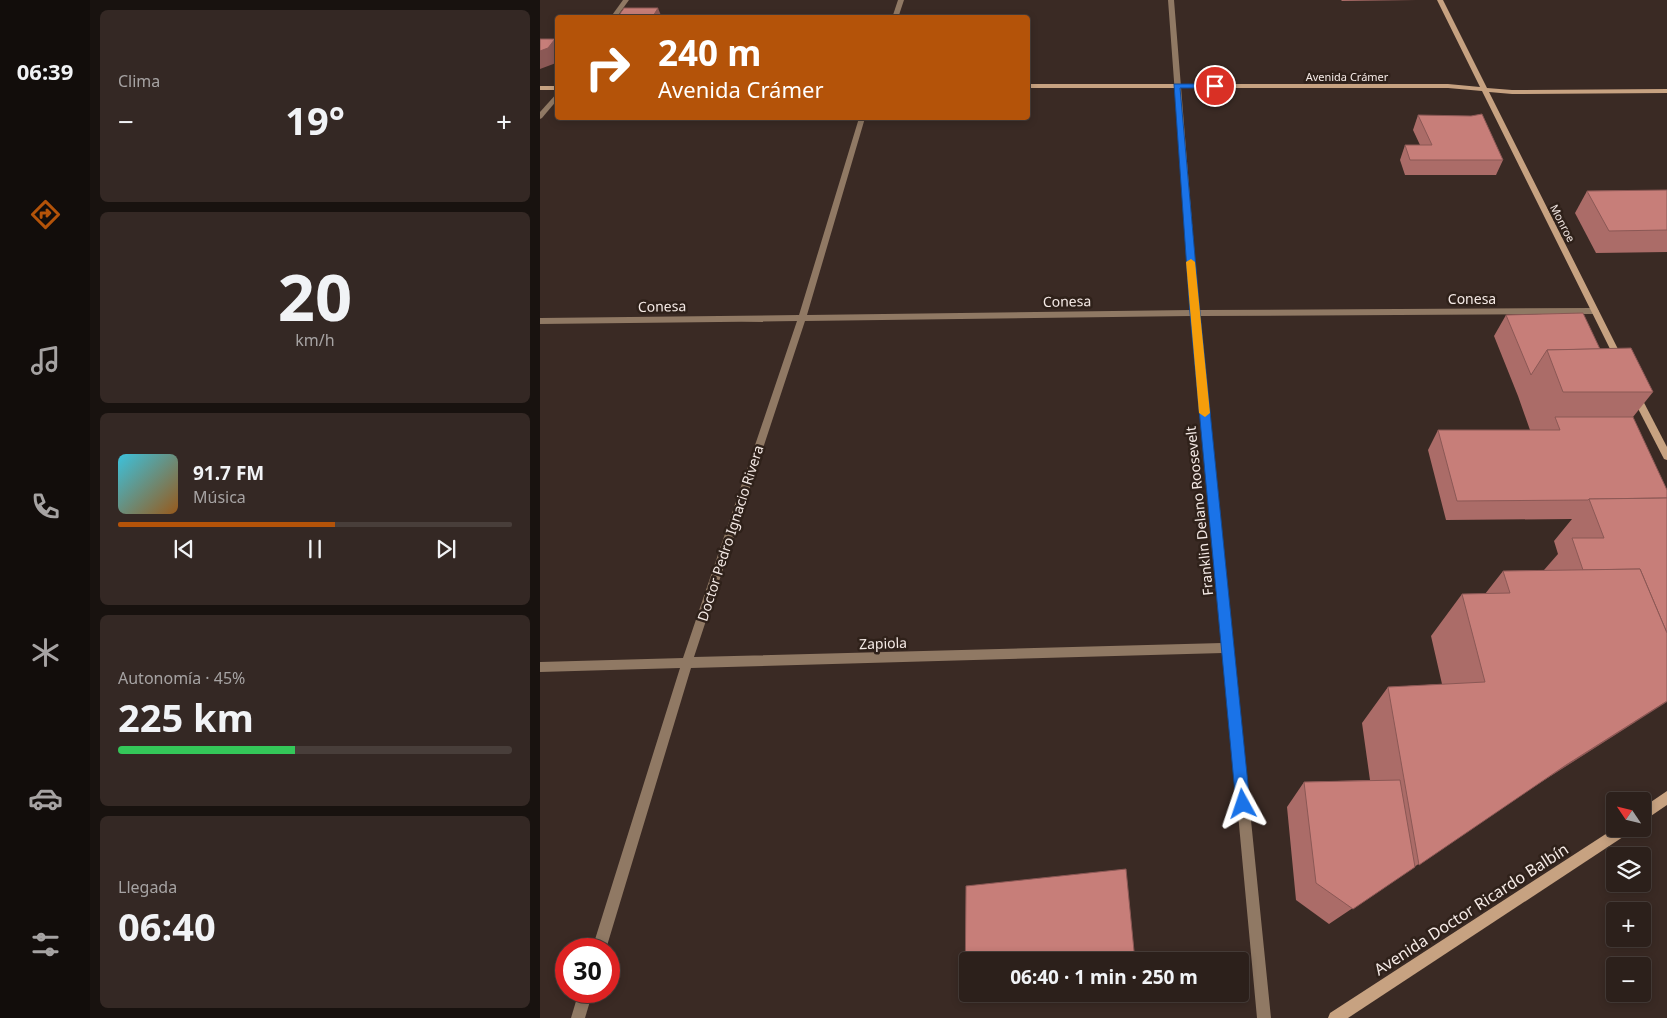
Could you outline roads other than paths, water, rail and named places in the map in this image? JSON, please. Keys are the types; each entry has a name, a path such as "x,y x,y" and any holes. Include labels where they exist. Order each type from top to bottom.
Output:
{"main road":[{"name":"Monroe","path":"1440,0 1624,371"},
{"name":"Avenida Crámer","path":"1030,86 1448,86 1512,92 1667,91"},
{"path":"540,88 555,88"},
{"path":"1633,388 1667,456"},
{"path":"1651,809 1667,797"},
{"name":"Avenida Doctor Ricardo Balbín","path":"1335,1018 1611,838"}],"street":[{"path":"616,15 626,0"},
{"path":"896,15 900,0"},
{"name":"Franklin Delano Roosevelt","path":"1172,0 1176,86 1195,313 1264,1018"},
{"path":"540,117 555,98"},
{"name":"Doctor Pedro Ignacio Rivera","path":"602,938 687,663 802,318 861,120"},
{"name":"Conesa","path":"540,321 1195,313 1595,311"},
{"name":"Zapiola","path":"540,667 1228,648"},
{"path":"578,1018 582,1003"}]}
